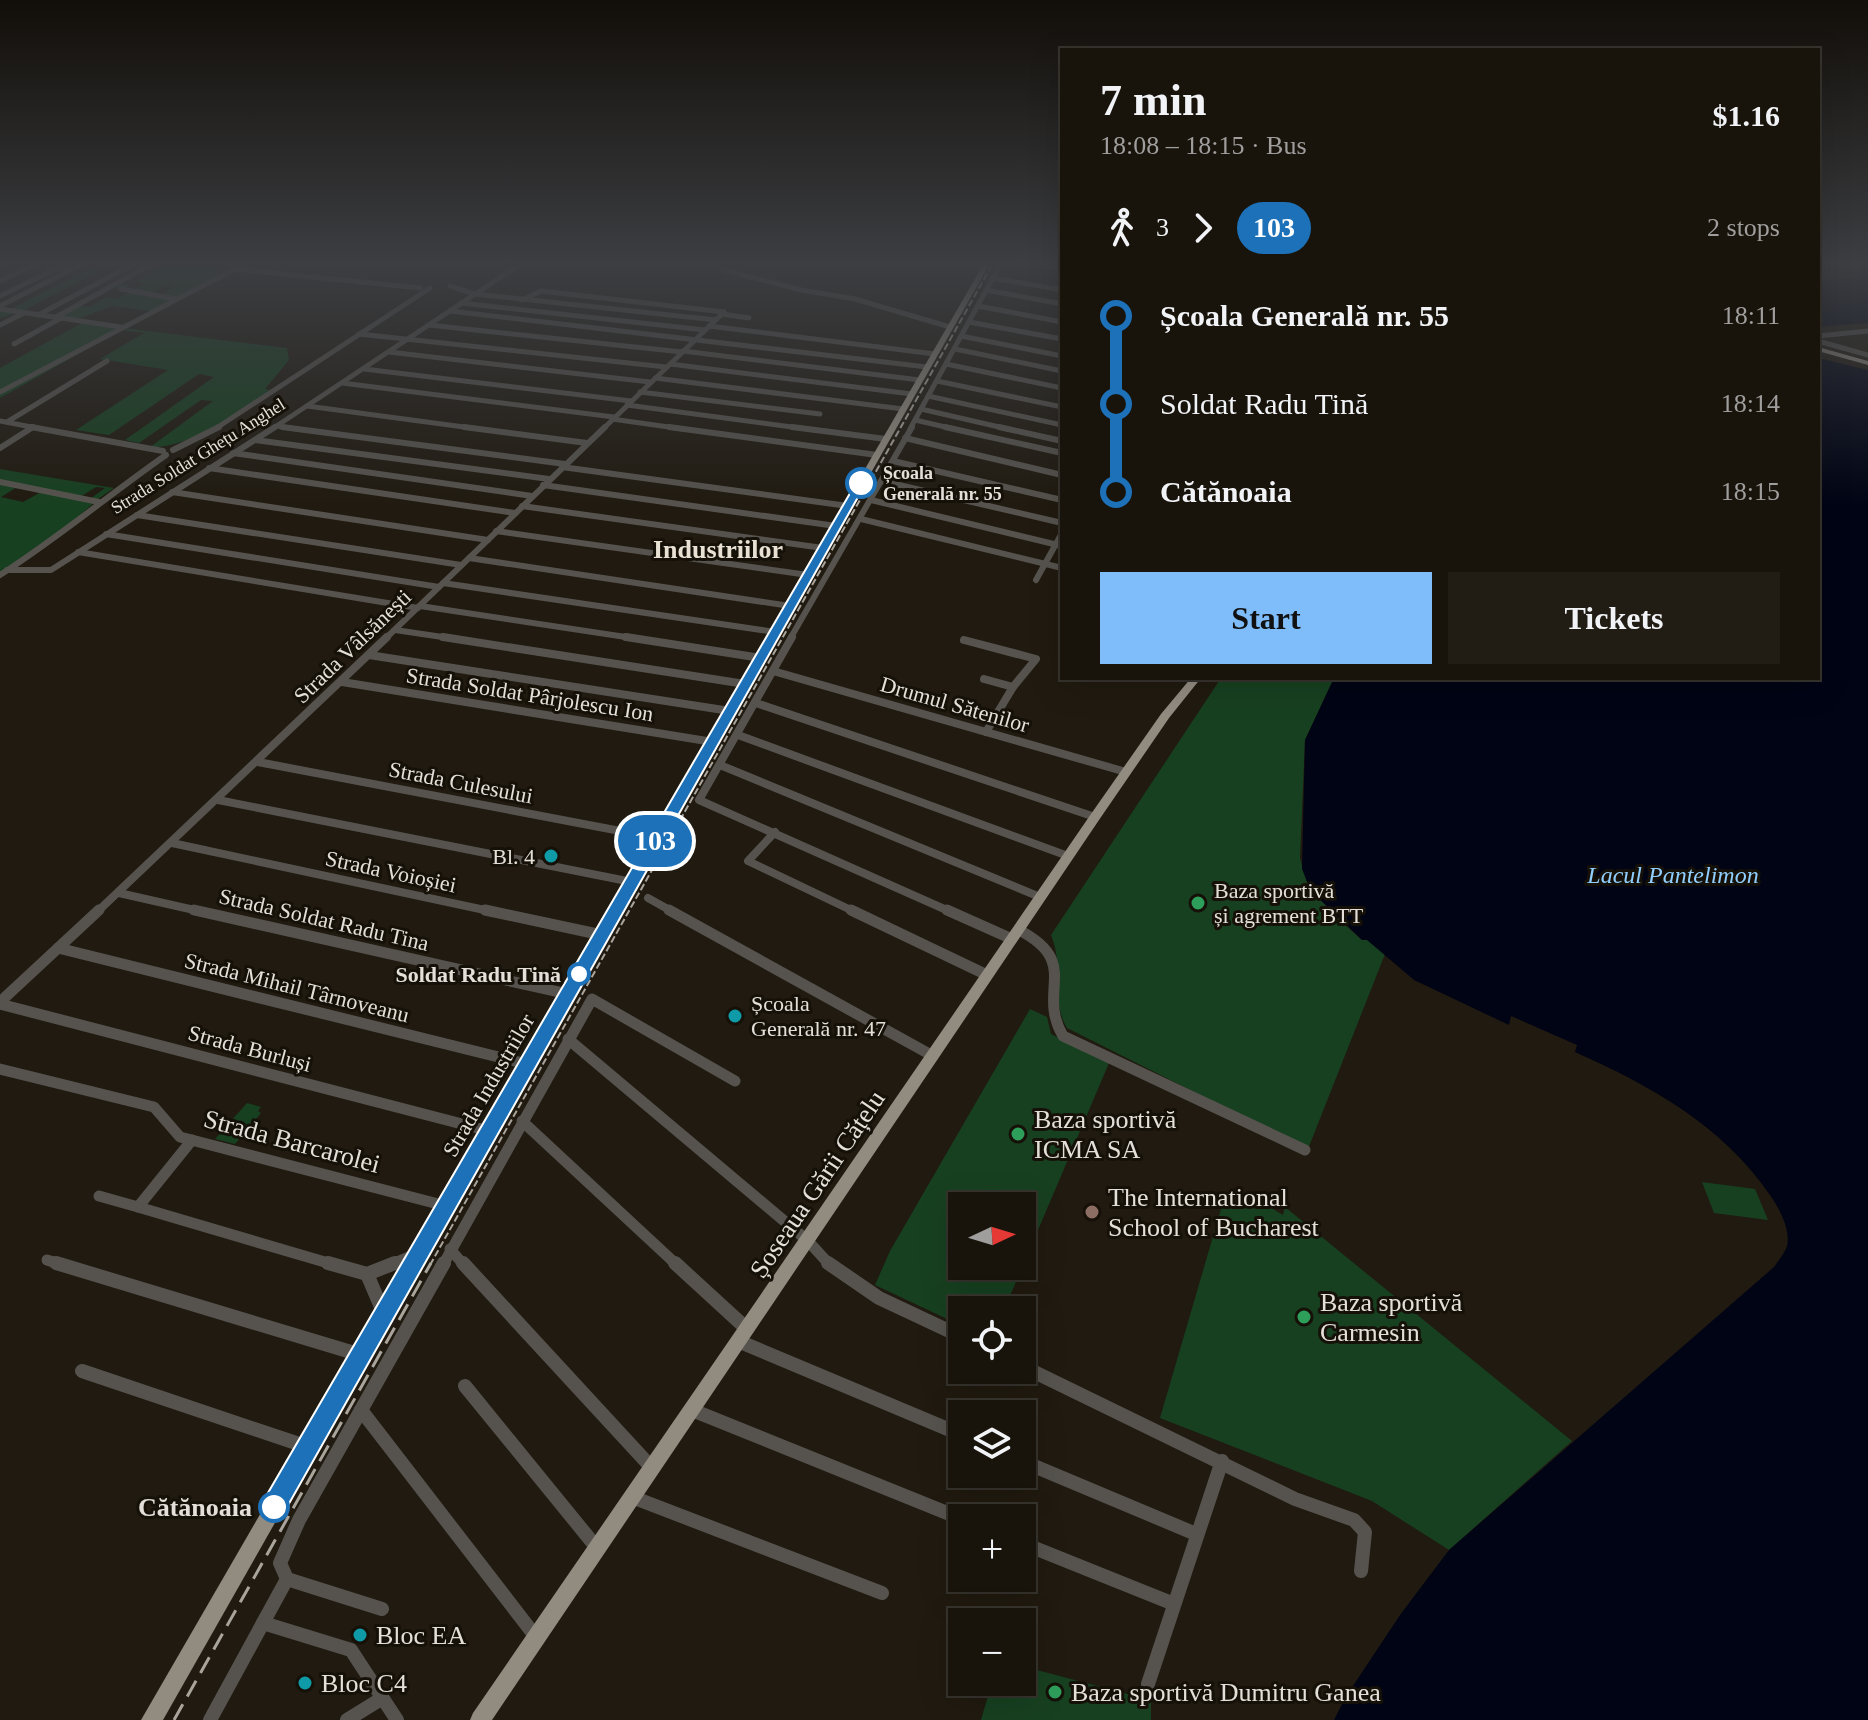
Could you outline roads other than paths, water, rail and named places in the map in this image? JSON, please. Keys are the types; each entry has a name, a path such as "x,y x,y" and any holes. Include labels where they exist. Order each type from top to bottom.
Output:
{"main road":[{"name":"Strada Industriilor","path":"151,1720 940,345"},
{"path":"1820,352 1868,364"},
{"name":"Șoseaua Gării Cățelu","path":"480,1720 1068,856 1165,716 1194,680"}],"street":[{"path":"0,392 87,345"},
{"path":"4,573 53,541 99,502 167,452 203,437 342,345"},
{"name":"Strada Soldat Ghețu Anghel","path":"4,573 48,570 399,345"},
{"path":"479,345 912,394"},
{"path":"619,345 920,380"},
{"name":"Strada Vâlsănești","path":"0,1003 342,682 689,345"},
{"path":"748,345 927,367"},
{"path":"877,345 935,354"},
{"path":"957,345 849,541 842,544 756,703 699,800 1049,950 1053,961 1054,1025 1063,1036 1305,1150"},
{"path":"1008,345 1060,356"},
{"path":"1839,345 1868,355"},
{"path":"955,349 1060,371"},
{"path":"389,352 903,409"},
{"path":"3,422 107,361"},
{"path":"946,364 1060,388"},
{"path":"364,369 886,439"},
{"path":"937,381 1060,407"},
{"path":"342,383 877,455"},
{"path":"640,392 820,414"},
{"path":"928,396 1060,425"},
{"path":"307,406 587,443"},
{"path":"921,409 1060,441"},
{"path":"915,420 1060,453"},
{"path":"3,422 167,452"},
{"path":"277,426 848,506"},
{"path":"0,448 33,427"},
{"path":"905,438 1060,475"},
{"path":"255,440 836,526"},
{"path":"233,453 532,496"},
{"path":"893,461 1060,500"},
{"path":"209,468 823,548"},
{"path":"882,481 1060,523"},
{"path":"0,482 99,502"},
{"path":"172,492 488,540"},
{"path":"871,500 1059,545 1036,580"},
{"path":"136,515 461,565"},
{"path":"861,519 1060,568"},
{"path":"496,531 808,575"},
{"path":"106,534 775,632"},
{"path":"78,552 761,658"},
{"path":"469,558 790,606"},
{"path":"395,630 745,684"},
{"path":"964,640 1036,659 1013,687 986,732"},
{"path":"369,655 730,711"},
{"name":"Drumul Sătenilor","path":"773,671 1126,772"},
{"path":"984,679 1013,687"},
{"name":"Strada Soldat Pârjolescu Ion","path":"342,682 713,742"},
{"path":"756,703 1095,817"},
{"path":"738,735 1068,856"},
{"name":"Strada Culesului","path":"258,762 657,838"},
{"path":"720,765 1040,897"},
{"path":"218,800 632,882"},
{"path":"775,832 748,861 987,975"},
{"name":"Strada Voioșiei","path":"172,843 602,935"},
{"name":"Strada Soldat Radu Tina","path":"119,893 568,994"},
{"path":"648,898 933,1056"},
{"name":"Strada Mihail Târnoveanu","path":"58,948 527,1064"},
{"path":"382,1609 287,1579 281,1570 281,1556 592,999 735,1081"},
{"name":"Strada Burluși","path":"0,1003 489,1131"},
{"path":"568,1039 808,1241 830,1267 858,1288 948,1330"},
{"name":"Strada Barcarolei","path":"0,1069 154,1107 163,1115 170,1130 192,1140 446,1206"},
{"path":"522,1121 742,1335 948,1429"},
{"path":"138,1207 192,1140"},
{"path":"99,1196 367,1274 419,1252"},
{"path":"450,1249 652,1468"},
{"path":"47,1260 361,1355"},
{"path":"367,1274 384,1314"},
{"path":"82,1371 308,1447"},
{"path":"1036,1373 1295,1499 1354,1520 1365,1532 1361,1571"},
{"path":"465,1386 597,1548"},
{"path":"361,1410 536,1637"},
{"path":"692,1410 948,1513"},
{"path":"1148,1684 1222,1461"},
{"path":"1036,1467 1196,1534"},
{"path":"632,1497 882,1593"},
{"path":"1036,1549 1174,1604"},
{"path":"210,1720 287,1579"},
{"path":"263,1623 351,1650 397,1720"},
{"path":"347,1720 381,1699"}],"water":[{"name":"Lacul Pantelimon","path":"1820,358 1868,370 1868,1720 1334,1720 1400,1615 1449,1550 1774,1267 1785,1251 1788,1240 1786,1226 1777,1206 1751,1170 1730,1148 1683,1110 1631,1079 1575,1052 1577,1045 1511,1016 1509,1025 1414,980 1367,940 1362,940 1311,891 1302,869 1305,740 1333,680 1820,680"}],"railway":[{"path":"430,1265 947,345"},
{"path":"174,1720 431,1263"}],"place":[{"name":"Școala Generală nr. 55","path":"861,483"},
{"name":"Bl. 4","path":"551,856"},
{"name":"Baza sportivă și agrement BTT","path":"1198,903"},
{"name":"Soldat Radu Tină","path":"579,974"},
{"name":"Școala Generală nr. 47","path":"735,1016"},
{"name":"Baza sportivă ICMA SA","path":"1018,1134"},
{"name":"The International School of Bucharest","path":"1092,1212"},
{"name":"Baza sportivă Carmesin","path":"1304,1317"},
{"name":"Cătănoaia","path":"274,1507"},
{"name":"Bloc EA","path":"360,1635"},
{"name":"Bloc C4","path":"305,1683"},
{"name":"Baza sportivă Dumitru Ganea","path":"1055,1692"}],"district":[{"name":"Industriilor","path":"718,549"}]}
